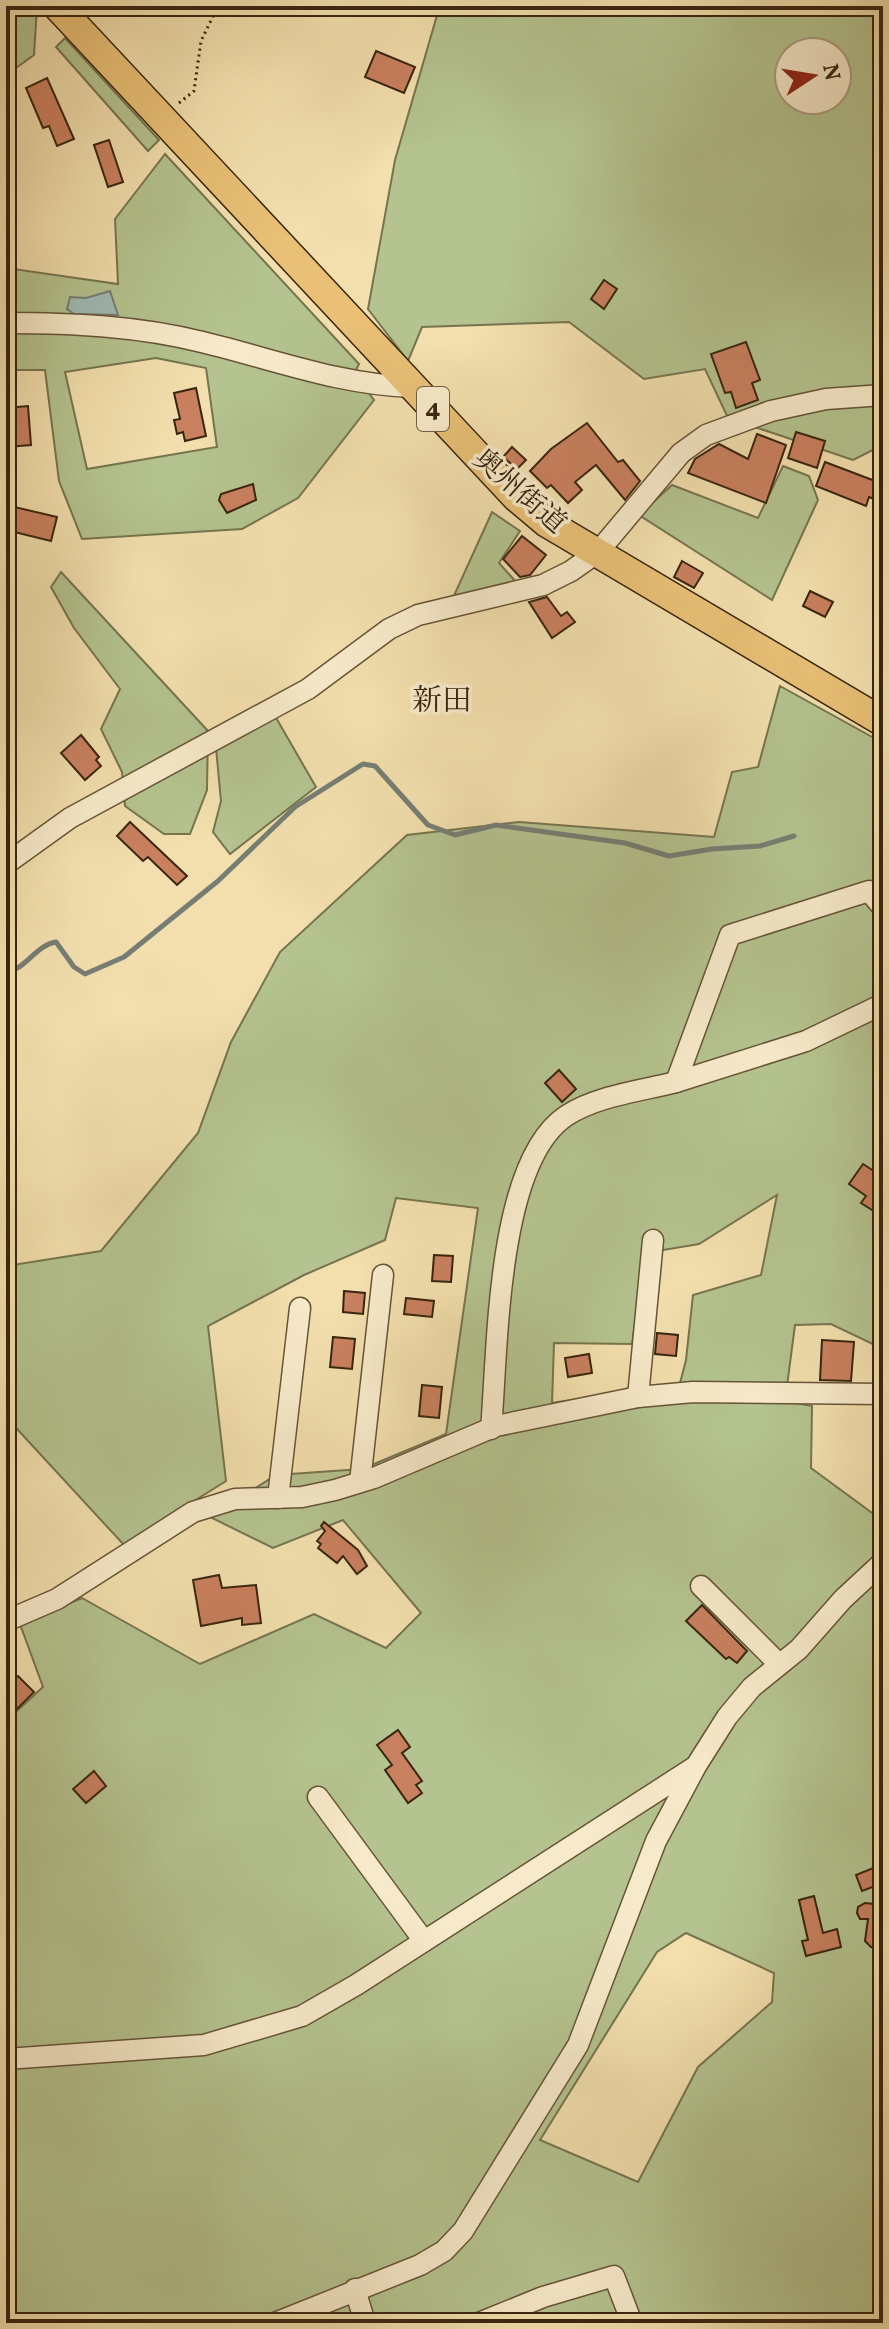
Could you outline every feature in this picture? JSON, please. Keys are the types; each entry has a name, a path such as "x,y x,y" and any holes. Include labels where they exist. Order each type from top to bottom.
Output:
{"highway":[{"name":"奥州街道","path":"57,6 516,497 547,523 883,722"}],"street":[{"path":"6,323 134,329 200,341 359,385 413,387"},
{"path":"6,864 70,818 308,689 389,629 418,615 543,585 598,552 681,453 706,435 771,411 826,399 883,395"},
{"path":"676,1082 730,935 869,891 883,908"},
{"path":"491,1429 515,1198 536,1153 554,1126 567,1115 594,1103 676,1082 806,1041 883,1004"},
{"path":"638,1397 653,1240"},
{"path":"360,1482 383,1275"},
{"path":"278,1498 300,1308"},
{"path":"6,1621 57,1599 193,1512 235,1499 302,1497 360,1482 491,1429 638,1397 693,1392 883,1394"},
{"path":"275,2323 420,2265 444,2251 463,2231 578,2045 656,1841 696,1766 727,1717 752,1687 799,1649 843,1599 883,1562"},
{"path":"701,1586 779,1664"},
{"path":"6,2059 204,2045 302,2016 696,1766"},
{"path":"318,1797 424,1941"},
{"path":"489,2321 543,2297 614,2276 632,2323"},
{"path":"355,2289 365,2323"}],"path":[{"path":"161,119 194,91 201,41 218,6"}],"green space":[{"path":"6,6 37,7 34,55 6,75"},
{"path":"447,6 883,6 883,445 853,460 728,418 705,369 644,379 569,322 422,327 408,361 368,309 395,160 438,12"},
{"path":"65,38 159,140 148,151 56,47"},
{"path":"165,154 359,364 354,374 374,400 298,498 242,529 82,539 59,481 45,370 6,370 6,306 14,269 118,284 115,219","holes":["156,358 206,368 217,447 87,469 65,372"]},
{"path":"783,466 809,476 818,500 772,600 639,515 672,485 758,518"},
{"path":"492,512 520,531 499,563 517,583 452,600"},
{"path":"61,572 208,731 207,790 190,834 164,834 125,806 122,772 101,729 120,689 74,628 51,587"},
{"path":"780,686 883,743 883,1349 831,1324 795,1325 785,1401 812,1406 811,1468 883,1521 883,2323 6,2323 6,1721 43,1687 20,1624 82,1598 200,1664 314,1614 386,1648 421,1613 343,1520 273,1548 210,1517 276,1475 362,1469 446,1434 478,1208 396,1198 385,1240 304,1275 208,1326 226,1481 124,1545 6,1417 6,1266 101,1251 198,1133 231,1042 280,952 407,835 519,822 714,837 732,772 758,767","holes":["777,1195 761,1275 693,1295 686,1360 680,1383 552,1403 554,1343 632,1344 645,1253 699,1244","686,1933 774,1973 772,2002 698,2067 638,2182 540,2140 657,1952"]},
{"path":"275,716 316,787 230,854 213,832 221,801 216,748"}],"water":[{"path":"110,291 118,315 74,314 67,309 70,297 86,298"}],"building":[{"path":"376,51 415,67 404,93 365,77"},
{"path":"47,78 74,139 57,146 49,126 43,128 26,88"},
{"path":"109,140 123,182 108,187 94,145"},
{"path":"604,280 617,289 604,309 591,299"},
{"path":"746,342 760,380 752,383 758,400 736,408 731,392 725,393 711,354"},
{"path":"196,388 206,436 185,441 183,432 177,434 174,420 180,419 174,393"},
{"path":"28,406 31,445 7,447 6,408"},
{"path":"587,423 618,462 623,460 640,481 625,500 596,465 575,482 582,490 568,503 551,485 547,488 530,471 551,449"},
{"path":"796,432 825,441 817,468 788,458"},
{"path":"757,434 786,445 766,503 688,473 695,459 719,444 748,459"},
{"path":"512,447 526,460 517,469 503,457"},
{"path":"825,462 883,484 883,502 869,497 866,506 816,486"},
{"path":"253,484 256,500 227,513 219,500 221,494"},
{"path":"6,505 57,517 51,541 6,530"},
{"path":"522,536 546,555 530,575 520,577 503,559"},
{"path":"682,561 703,573 694,588 674,577"},
{"path":"810,591 833,602 825,617 803,606"},
{"path":"547,597 561,616 567,612 575,622 552,638 529,602"},
{"path":"81,735 99,757 96,760 101,766 85,780 61,753"},
{"path":"130,822 187,876 177,885 148,857 143,861 117,836"},
{"path":"559,1070 576,1089 562,1102 545,1083"},
{"path":"863,1164 883,1177 883,1217 861,1203 866,1196 849,1184"},
{"path":"434,1255 453,1256 451,1282 432,1281"},
{"path":"344,1291 365,1293 363,1314 343,1312"},
{"path":"406,1298 434,1301 432,1317 404,1314"},
{"path":"657,1333 678,1335 676,1356 655,1354"},
{"path":"333,1337 355,1339 352,1369 330,1367"},
{"path":"822,1340 854,1342 851,1381 820,1380"},
{"path":"589,1354 592,1373 568,1377 565,1358"},
{"path":"422,1385 442,1387 439,1418 419,1416"},
{"path":"324,1522 358,1550 367,1566 357,1574 343,1556 337,1563 318,1548 321,1544 317,1541 325,1531 321,1526"},
{"path":"219,1575 222,1588 256,1585 261,1623 242,1625 242,1618 201,1626 193,1580"},
{"path":"702,1605 747,1651 737,1663 729,1657 726,1659 686,1621"},
{"path":"6,1673 13,1680 18,1676 34,1692 6,1720"},
{"path":"398,1730 410,1747 402,1753 422,1781 416,1785 422,1793 408,1803 385,1770 392,1765 377,1745"},
{"path":"94,1771 106,1786 86,1803 73,1789"},
{"path":"883,1864 883,1883 862,1891 856,1875"},
{"path":"814,1896 823,1933 837,1929 841,1947 806,1956 802,1941 808,1940 799,1900"},
{"path":"865,1903 883,1905 883,1949 871,1947 865,1941 868,1919 860,1919 857,1913 858,1907"}],"waterway":[{"path":"6,973 43,947 56,942 74,967 85,974 124,957 218,881 295,807 363,764 375,766 428,825 455,835 496,825 625,843 669,856 760,846 794,836"}],"district":[{"name":"新田","path":"442,702"}]}
